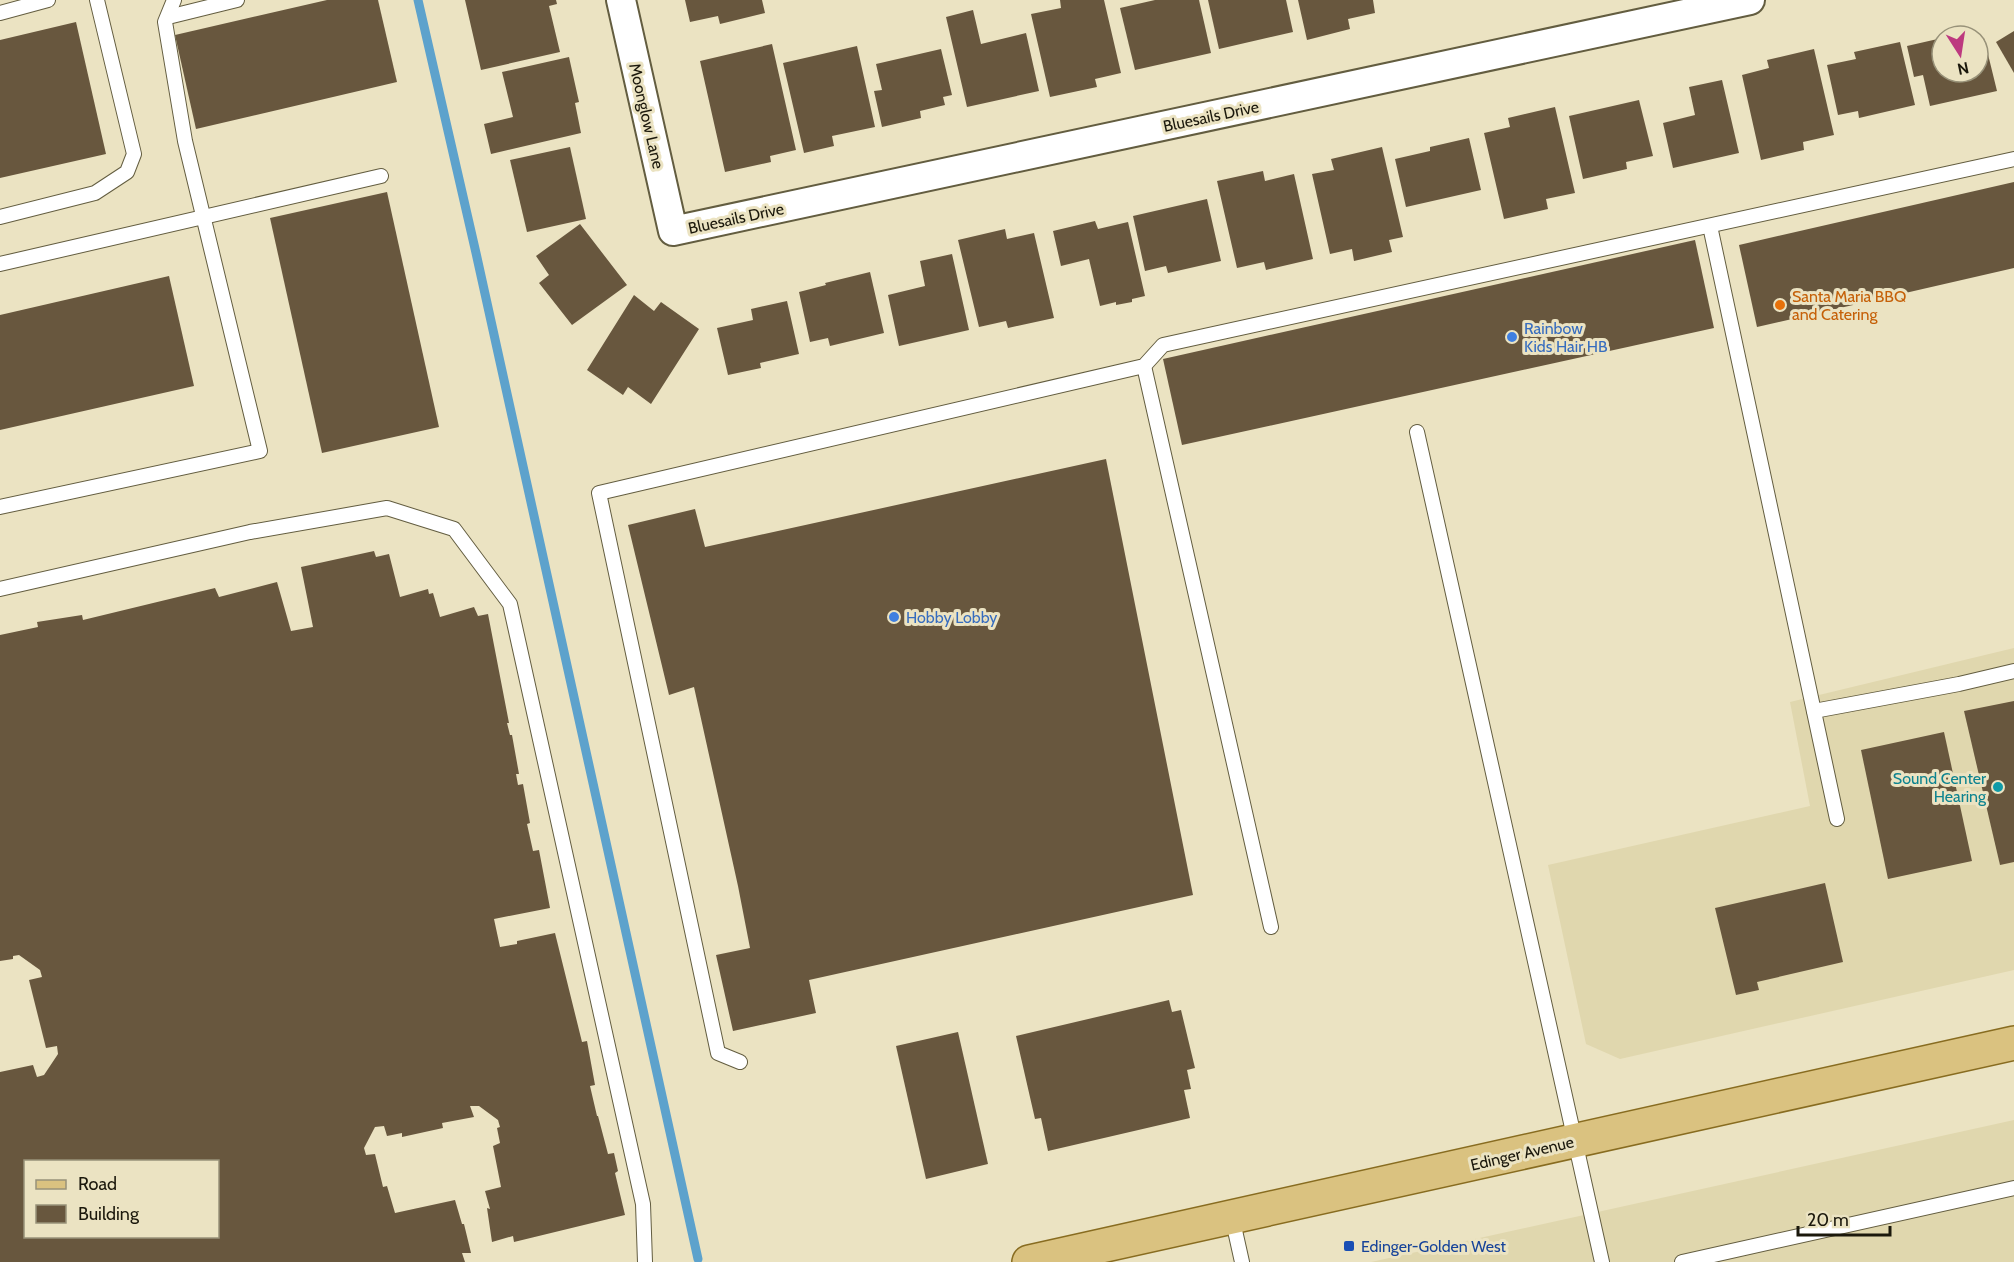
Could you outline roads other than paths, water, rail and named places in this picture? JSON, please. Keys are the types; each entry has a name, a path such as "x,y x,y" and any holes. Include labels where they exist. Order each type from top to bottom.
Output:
{"main road":[{"name":"Edinger Avenue","path":"1029,1262 2014,1043"}],"street":[{"name":"Moonglow Lane","path":"621,0 673,231"},
{"name":"Bluesails Drive","path":"673,231 1750,0"}],"lane":[{"path":"0,13 48,0"},
{"path":"0,217 95,193 127,172 134,154 97,0"},
{"path":"0,507 260,451 185,141 165,22 174,0"},
{"path":"168,17 237,0"},
{"path":"740,1062 718,1053 598,493 1144,366 1163,345 2014,159"},
{"path":"0,264 381,176"},
{"path":"1710,226 1837,819"},
{"path":"1144,366 1271,927"},
{"path":"1417,432 1602,1262"},
{"path":"0,589 250,532 387,508 454,529 510,604 643,1204 645,1262"},
{"path":"1814,711 1959,684 2014,671"},
{"path":"1682,1262 2014,1188"},
{"path":"1232,1217 1242,1262"}],"waterway":[{"path":"418,0 698,1259"}],"place":[{"name":"Santa Maria BBQ and Catering","path":"1780,305"},
{"name":"Rainbow Kids Hair HB","path":"1512,337"},
{"name":"Hobby Lobby","path":"894,617"},
{"name":"Sound Center Hearing","path":"1998,787"},
{"name":"Edinger-Golden West","path":"1349,1246"}]}
